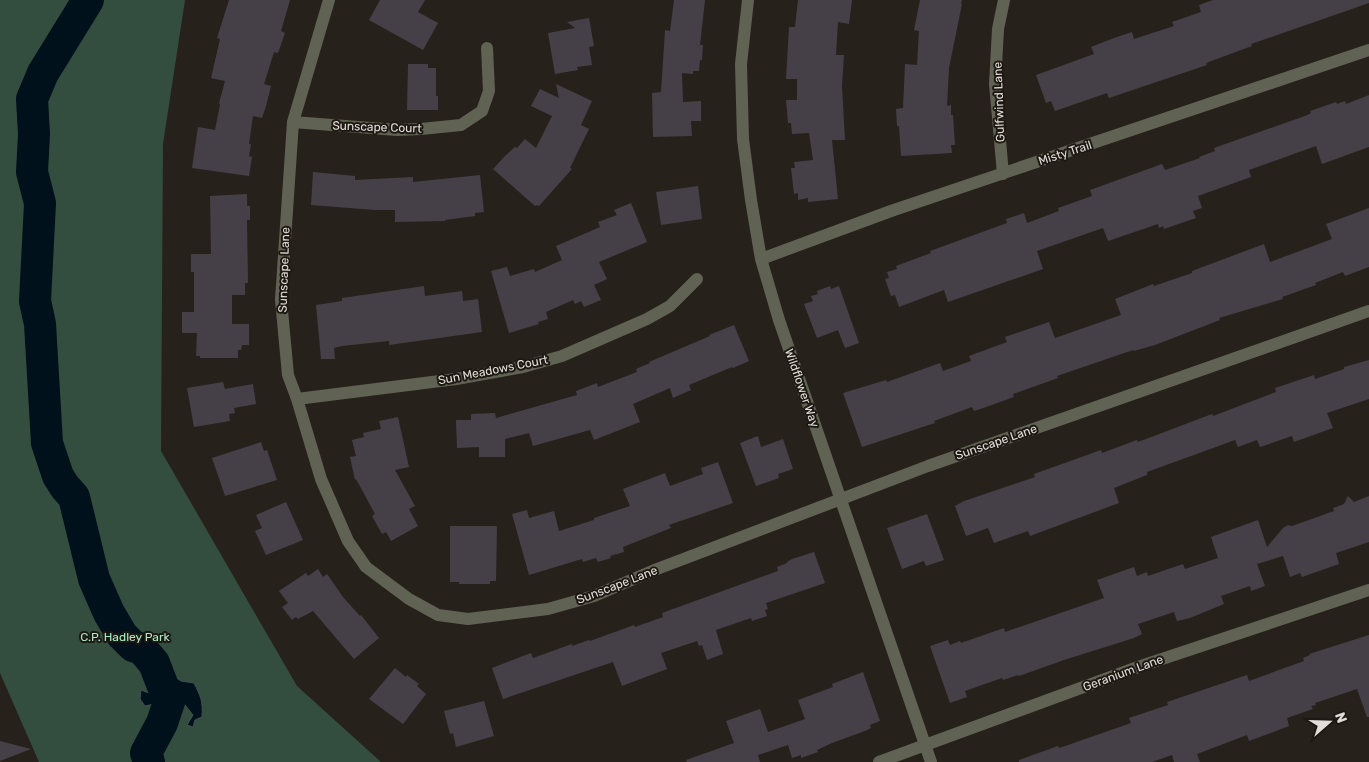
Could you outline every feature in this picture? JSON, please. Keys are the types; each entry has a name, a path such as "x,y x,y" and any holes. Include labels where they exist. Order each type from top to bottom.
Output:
{"street":[{"name":"Sunscape Lane","path":"329,0 293,122 281,300 288,376 298,399 321,479 348,541 366,566 409,599 438,615 468,619 548,609 594,596 657,569 938,462 1369,311"},
{"name":"Wildflower Way","path":"748,0 741,64 743,139 761,259 779,320 931,762"},
{"name":"Gulfwind Lane","path":"1003,174 996,84 998,29 1004,0"},
{"name":"Sunscape Court","path":"293,122 397,130 421,130 461,125 482,111 489,91 487,48"},
{"name":"Misty Trail","path":"761,259 891,211 1369,50"},
{"name":"Sun Meadows Court","path":"298,399 456,379 522,367 562,356 647,319 670,306 697,279"},
{"name":"Geranium Lane","path":"879,762 1138,667 1369,590"}],"green space":[{"name":"C.P. Hadley Park","path":"0,0 185,0 163,144 161,451 297,686 381,762 39,762 0,673"}],"water":[{"path":"169,673 181,681 194,683 198,692 202,703 202,717 195,720 193,727 187,725 193,715 181,700 174,703 169,723 164,727 162,723 165,707 159,703 145,706 140,699 141,690 157,696 160,677"}],"building":[{"path":"229,0 290,0 281,31 285,33 278,53 274,52 264,84 271,86 266,106 262,118 253,116 249,144 251,144 249,156 252,157 249,176 192,168 198,127 215,130 225,81 211,78 220,39 217,38"},
{"path":"380,0 425,0 418,12 438,23 423,50 369,20"},
{"path":"674,0 705,0 700,45 703,45 702,60 700,60 699,71 693,71 693,74 682,73 683,102 701,101 701,121 691,121 692,136 653,137 652,93 661,92 665,30 670,31"},
{"path":"798,0 852,0 849,24 838,22 836,55 844,55 842,86 845,140 832,140 838,199 808,202 808,198 798,200 798,193 794,194 791,168 795,168 794,162 813,160 809,133 792,134 791,123 788,123 786,100 797,100 797,79 786,79 789,27 795,27"},
{"path":"920,0 962,0 949,68 947,106 951,105 955,145 951,145 952,153 901,156 896,109 903,108 905,64 917,65 919,31 914,30"},
{"path":"1213,0 1369,0 1369,3 1251,44 1252,46 1206,63 1207,65 1109,98 1107,93 1055,111 1051,101 1046,103 1036,75 1094,54 1091,47 1114,38 1132,32 1134,39 1174,26 1172,22 1201,12 1199,5"},
{"path":"589,18 594,46 589,47 592,65 577,67 578,70 555,74 548,33 575,28 567,22"},
{"path":"408,64 428,64 428,68 436,68 438,110 407,110"},
{"path":"556,84 592,101 581,125 589,129 570,168 572,169 539,206 535,206 493,169 525,139 536,148 552,116 531,106 540,89 559,98"},
{"path":"1369,95 1369,147 1322,164 1316,146 1249,170 1251,177 1198,196 1202,208 1193,211 1196,218 1164,229 1163,226 1159,228 1158,224 1108,241 1103,228 1037,251 1043,269 948,302 944,290 899,307 895,295 891,296 885,279 889,278 887,272 897,269 896,266 931,253 930,251 1007,223 1006,219 1024,213 1027,223 1059,211 1058,208 1092,196 1090,190 1162,164 1165,170 1200,158 1215,151 1214,148 1305,116 1311,113 1310,111 1336,102 1337,104 1345,101 1346,104"},
{"path":"313,172 355,176 355,180 413,177 413,182 480,175 484,212 475,213 475,216 445,221 395,222 395,210 311,205"},
{"path":"698,186 702,219 661,225 656,192"},
{"path":"247,194 247,206 250,206 250,220 247,220 248,283 245,283 245,295 232,295 232,324 249,324 249,345 242,345 241,350 238,350 238,358 200,358 200,356 196,356 197,333 182,333 182,312 194,312 194,272 191,272 191,254 211,254 210,196"},
{"path":"631,203 647,242 599,262 607,279 594,285 601,300 584,307 581,301 575,304 573,300 546,312 548,319 538,322 539,324 509,333 491,271 507,267 510,276 534,269 535,272 562,260 556,246 600,227 598,222 617,215 614,210"},
{"path":"1369,208 1369,267 1345,276 1343,272 1315,283 1316,285 1282,297 1283,299 1219,318 1220,320 1155,345 1133,350 1057,376 1058,378 1013,394 1014,397 974,411 972,407 934,421 935,423 862,447 843,393 886,380 887,382 940,363 943,371 971,361 969,356 1007,342 1005,337 1049,322 1055,338 1121,315 1115,299 1153,284 1154,286 1192,273 1192,271 1264,244 1270,262 1332,239 1326,224"},
{"path":"424,286 425,296 462,291 463,301 478,299 482,332 389,345 389,341 342,346 334,348 335,359 321,359 316,305 342,301 342,298"},
{"path":"830,286 831,289 839,286 859,343 845,348 838,330 817,338 804,304 813,301 811,296 818,294 817,291"},
{"path":"734,325 749,361 689,385 691,390 673,398 670,388 633,404 640,422 594,440 590,430 533,446 529,433 505,439 505,457 479,457 479,447 457,448 456,420 471,420 471,414 495,413 496,418 577,395 576,391 597,383 598,387 637,372 636,369 649,362"},
{"path":"1369,360 1369,399 1327,413 1333,428 1294,442 1292,436 1260,447 1257,440 1238,447 1235,440 1147,472 1147,475 1114,488 1119,503 1030,536 1028,531 994,543 988,528 966,536 955,506 964,501 1035,477 1034,474 1101,450 1102,453 1137,440 1138,442 1212,414 1213,416 1276,392 1275,388 1314,375 1315,379 1344,369 1344,367"},
{"path":"223,382 225,389 253,384 256,404 234,408 235,413 229,414 230,421 194,427 187,388"},
{"path":"398,417 409,467 395,470 415,506 409,509 418,526 391,541 386,532 382,534 372,516 375,514 355,480 350,457 356,456 352,440 364,437 363,433 381,429 379,421"},
{"path":"758,436 761,447 783,439 793,469 778,474 779,478 756,486 740,443"},
{"path":"261,442 264,451 267,450 277,480 225,496 212,458"},
{"path":"718,462 733,503 669,525 671,528 623,547 624,552 610,556 611,558 598,562 596,558 583,562 582,559 529,575 512,514 527,510 529,518 554,511 559,531 630,506 623,489 665,473 670,486 703,474 701,468"},
{"path":"1348,496 1354,502 1369,496 1369,542 1336,553 1339,564 1302,577 1300,573 1290,577 1283,556 1257,564 1265,586 1251,591 1250,586 1221,596 1224,604 1190,618 1177,621 1174,612 1138,624 1142,634 1134,638 1019,676 1003,680 1002,678 965,691 967,697 950,703 930,646 948,640 950,645 960,641 961,643 1004,628 1005,632 1104,598 1097,580 1134,567 1137,576 1147,572 1148,576 1183,564 1185,569 1218,558 1211,537 1258,520 1267,547 1283,528 1334,511 1333,508 1344,504"},
{"path":"286,502 303,540 266,555 255,531 262,528 256,515"},
{"path":"927,514 944,560 926,566 924,561 902,569 887,528"},
{"path":"450,526 497,526 496,581 490,581 490,584 459,584 459,582 450,582"},
{"path":"814,552 825,583 766,603 768,609 765,610 767,616 752,621 751,618 716,630 723,654 707,660 702,645 699,646 697,641 661,653 667,669 622,686 613,662 503,699 492,668 531,653 533,658 572,644 572,646 590,641 663,617 662,613 778,571 777,567 792,559"},
{"path":"318,569 323,577 327,574 343,597 361,615 379,638 354,659 313,611 292,620 282,607 288,603 279,591 306,573 308,576"},
{"path":"1369,635 1369,717 1367,717 1357,689 1315,703 1316,705 1311,706 1313,709 1287,718 1289,726 1249,741 1247,735 1197,754 1200,762 1174,762 1172,755 1152,762 1019,762 1019,760 1058,746 1059,748 1131,723 1129,718 1168,705 1167,702 1247,675 1249,681 1304,661 1303,658 1309,654"},
{"path":"395,668 419,684 417,686 426,694 403,724 369,699"},
{"path":"863,672 880,721 870,725 871,728 832,743 817,750 818,752 801,758 801,755 792,758 788,745 758,755 760,762 687,762 686,760 734,743 726,721 760,709 768,732 805,719 798,700 833,687 832,684"},
{"path":"484,701 494,736 456,747 453,733 450,734 444,711"},
{"path":"0,741 31,749 0,761"}],"waterway":[{"path":"88,0 43,73 32,99 34,134 32,172 40,203 35,301 40,324 47,443 58,476 74,497 94,579 109,613 122,635 133,646 142,649 154,663 169,702 162,723 146,753 149,762"}]}
